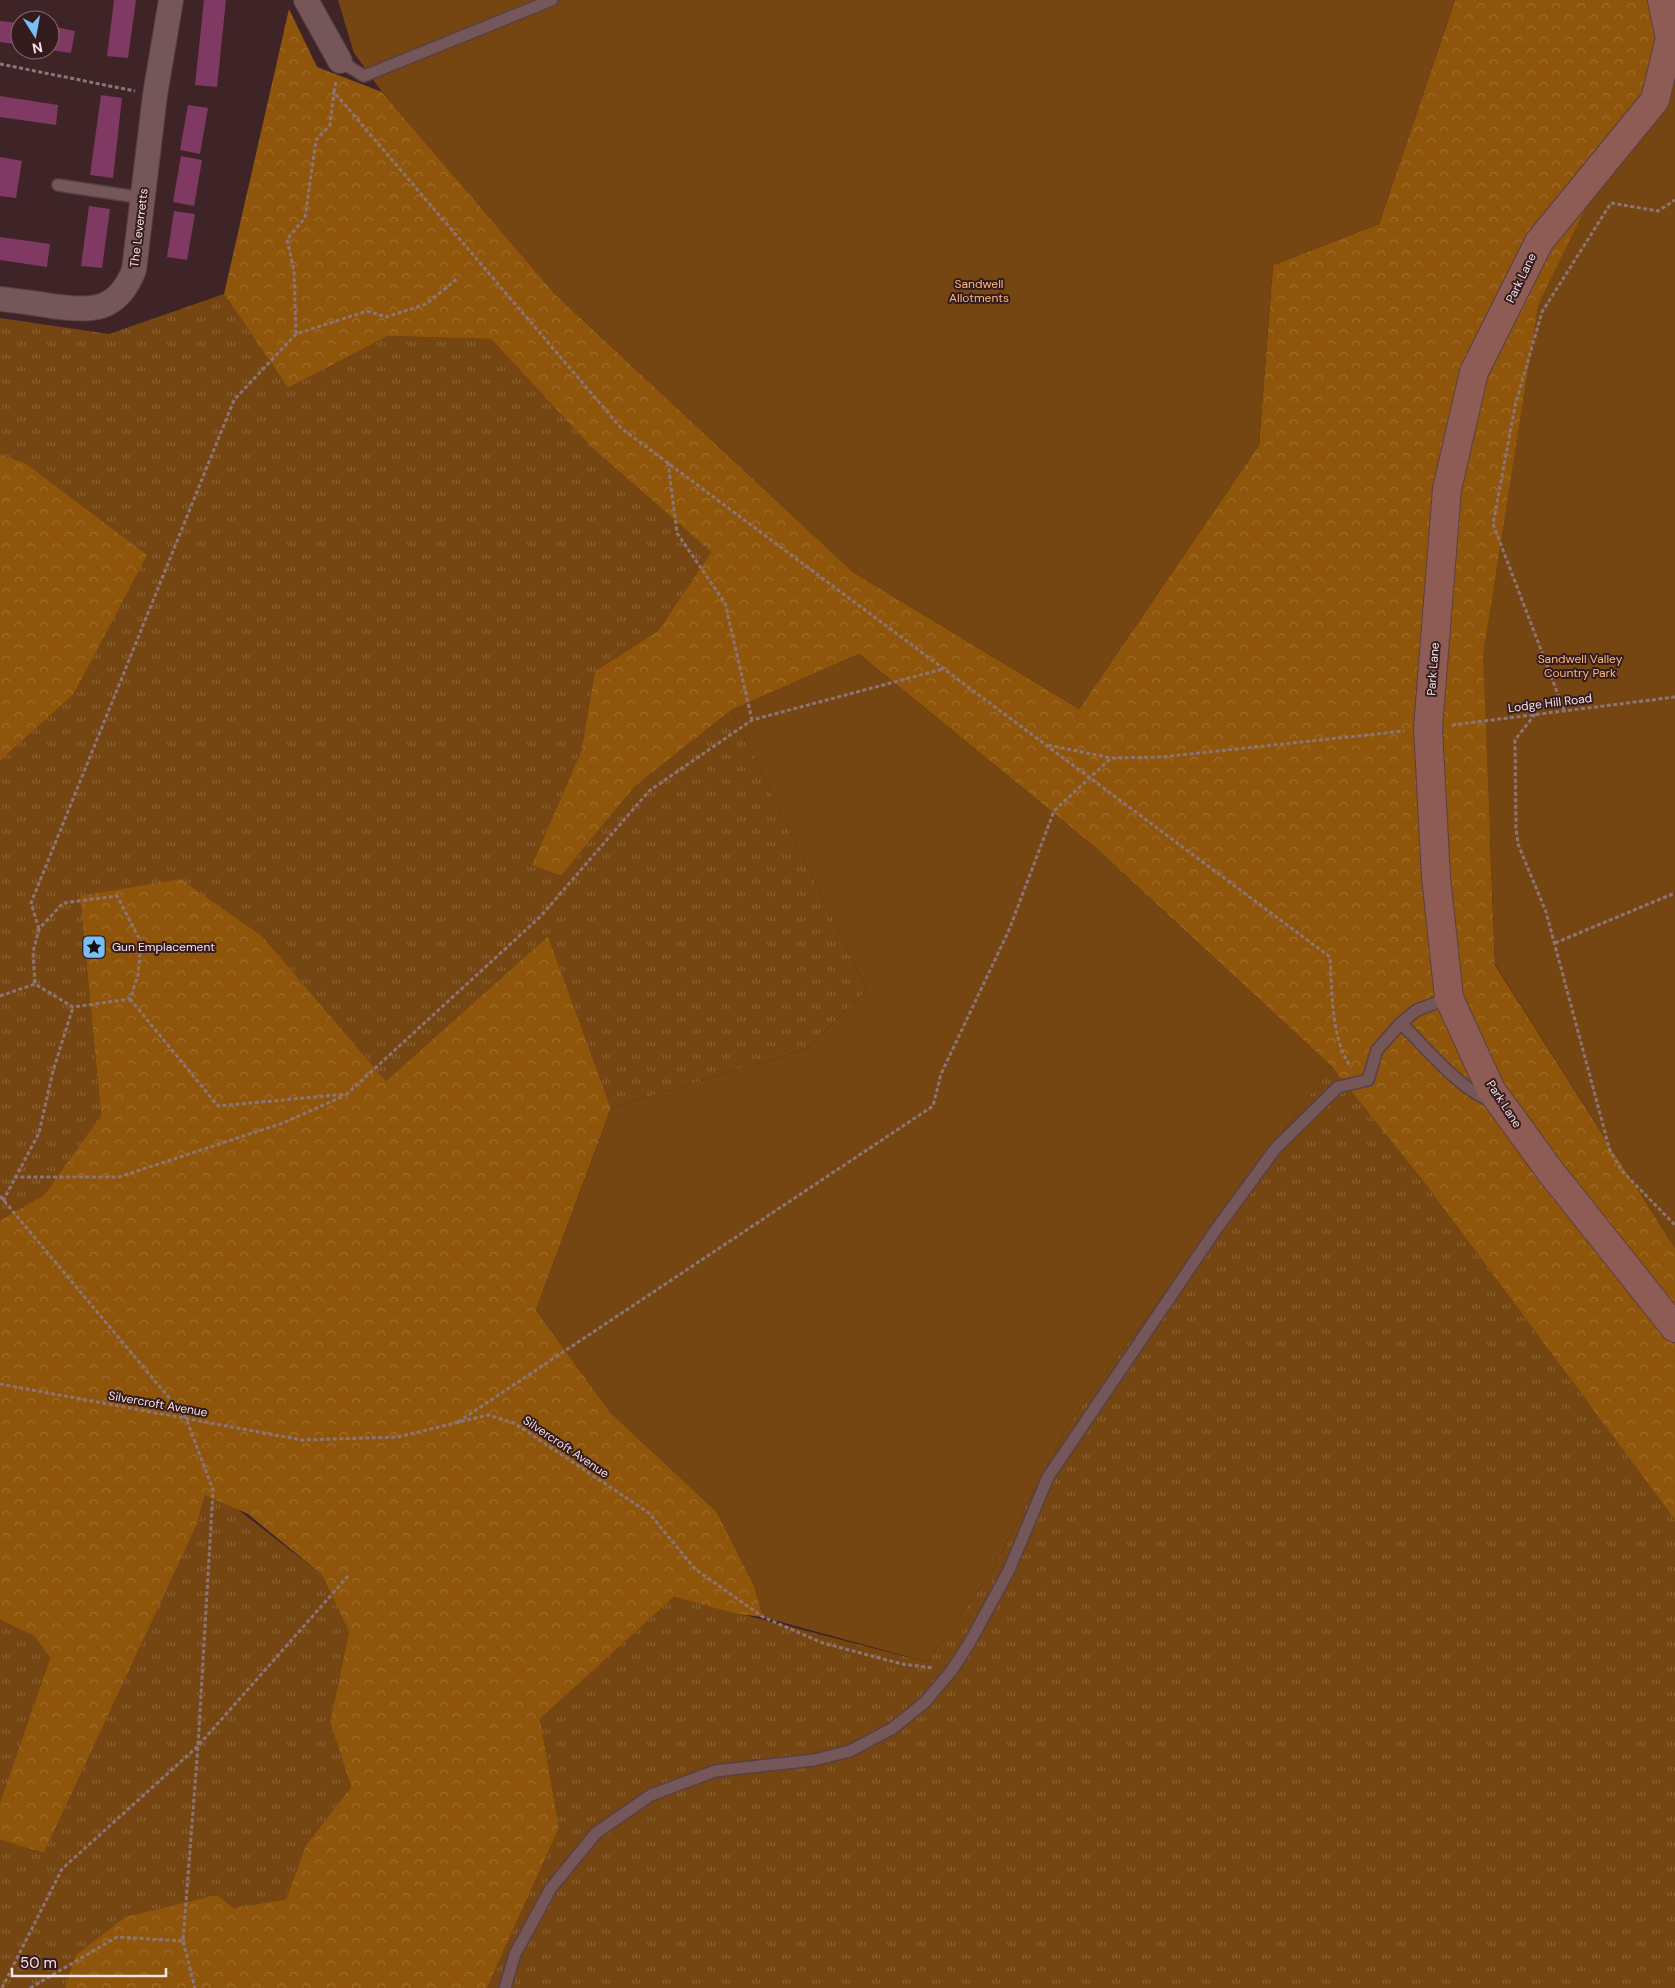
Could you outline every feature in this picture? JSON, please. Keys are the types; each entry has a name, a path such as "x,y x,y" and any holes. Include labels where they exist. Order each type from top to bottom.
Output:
{"street":[{"name":"The Leverretts","path":"0,299 77,309 92,309 105,305 118,296 129,283 134,270 155,94 171,0"},
{"path":"306,0 340,61"},
{"name":"Park Lane","path":"1662,0 1670,38 1656,100 1539,242 1474,372 1446,489 1428,728 1436,877 1449,998 1491,1090 1550,1171 1675,1328"}],"lane":[{"path":"340,61 364,76 552,0"},
{"path":"58,185 143,198"},
{"path":"505,1988 515,1954 551,1888 596,1833 651,1795 715,1771 814,1760 850,1751 893,1728 925,1702 952,1670 970,1642 1009,1570 1048,1476 1215,1232 1275,1149 1338,1087 1368,1080 1377,1050 1401,1023 1417,1010 1449,998"},
{"path":"1401,1023 1450,1071 1480,1097 1501,1102"}],"path":[{"path":"296,334 294,271 287,240 305,218 316,140 330,126 340,61"},
{"path":"0,64 155,94"},
{"path":"334,92 621,428 1330,957 1338,1039 1350,1066 1368,1080"},
{"path":"1564,710 1493,524 1515,406 1542,312 1611,202 1658,211 1675,200"},
{"path":"39,929 30,902 234,400 296,334 367,311 386,317 426,304 458,278"},
{"path":"668,462 677,533 725,604 752,720"},
{"path":"14,1177 119,1177 283,1123 347,1094 541,916 649,791 752,720 944,669"},
{"name":"Lodge Hill Road","path":"1045,745 1111,758 1162,757 1428,728 1675,697"},
{"path":"1536,714 1515,740 1516,828 1518,844 1546,912 1610,1151 1622,1171 1675,1225"},
{"path":"455,1423 933,1106 941,1074 1009,930 1054,811 1111,758"},
{"path":"1555,943 1675,893"},
{"path":"35,984 33,952 39,929 63,903 116,896 141,942 138,975 130,999"},
{"path":"0,996 35,984 73,1006 130,999"},
{"path":"130,999 218,1106 347,1094"},
{"path":"3,1201 14,1177 39,1133 53,1071 73,1006"},
{"path":"0,1196 186,1418 214,1490 198,1746 183,1941 195,1988"},
{"name":"Silvercroft Avenue","path":"0,1384 302,1440 398,1437 488,1415 514,1423 649,1513 695,1569 763,1617 823,1643 902,1664 952,1670"},
{"path":"2,1988 62,1869 198,1746 348,1576"},
{"path":"30,1988 117,1937 183,1941"}],"green space":[{"name":"Sandwell Allotments","path":"338,0 1455,0 1379,224 1273,265 1259,445 1079,709 853,572 556,295 382,92 354,53"},
{"path":"1455,0 1675,0 1490,838 1495,965 1675,1248 1675,1520 1427,1186 1331,1066 1096,848 859,654 730,711 635,786 561,876 532,865 581,751 595,671 658,631 711,552 590,446 491,339 388,336 288,388 224,294 289,9 317,67 382,92 556,295 853,572 1079,709 1259,445 1273,265 1379,224"},
{"name":"Sandwell Valley Country Park","path":"1675,25 1675,1248 1495,964 1483,655 1538,305"},
{"path":"224,294 288,388 388,336 491,339 590,446 711,552 658,631 595,671 581,751 532,865 561,876 635,786 731,710 867,990 806,1049 611,1108 548,936 386,1081 263,937 80,896 101,1115 44,1195 0,1220 0,761 73,695 25,463 0,454 0,318 109,334"},
{"path":"0,454 25,463 147,555 73,695 0,761"},
{"path":"859,654 1096,848 1331,1066 1072,1419 990,1574 927,1662 763,1617 754,1585 717,1512 610,1412 536,1310 611,1108 806,1049 867,990 731,710"},
{"path":"180,879 263,937 386,1081 548,936 611,1108 536,1310 610,1412 717,1512 754,1585 763,1617 738,1614 674,1597 540,1719 559,1828 487,1988 65,1988 75,1956 125,1917 217,1895 233,1908 286,1899 306,1845 351,1787 330,1722 349,1632 322,1575 248,1514 205,1495 196,1527 44,1853 0,1840 0,1802 50,1658 34,1636 0,1620 0,1220 44,1195 101,1115 80,896"},
{"path":"1331,1066 1427,1186 1675,1520 1675,1988 487,1988 559,1828 540,1719 674,1597 927,1662 990,1574 1072,1419"},
{"path":"213,1490 322,1575 349,1632 330,1722 351,1787 306,1845 286,1899 233,1908 75,1956 65,1988 0,1988 0,1840 44,1853 196,1527 205,1495"},
{"path":"0,1620 34,1636 50,1658 0,1802"}],"building":[{"path":"114,0 136,0 128,58 107,56"},
{"path":"204,0 226,0 217,87 195,85"},
{"path":"0,21 10,22 10,44 0,42"},
{"path":"60,28 75,31 71,53 60,51"},
{"path":"101,95 122,98 113,178 90,175"},
{"path":"0,96 58,105 56,125 0,117"},
{"path":"188,105 208,108 200,154 180,150"},
{"path":"181,156 202,160 194,206 173,202"},
{"path":"0,157 22,161 16,198 0,196"},
{"path":"89,206 110,209 102,268 81,266"},
{"path":"174,211 195,214 187,260 167,257"},
{"path":"0,237 50,244 47,267 0,260"}],"place":[{"name":"Gun Emplacement","path":"94,947"}]}
